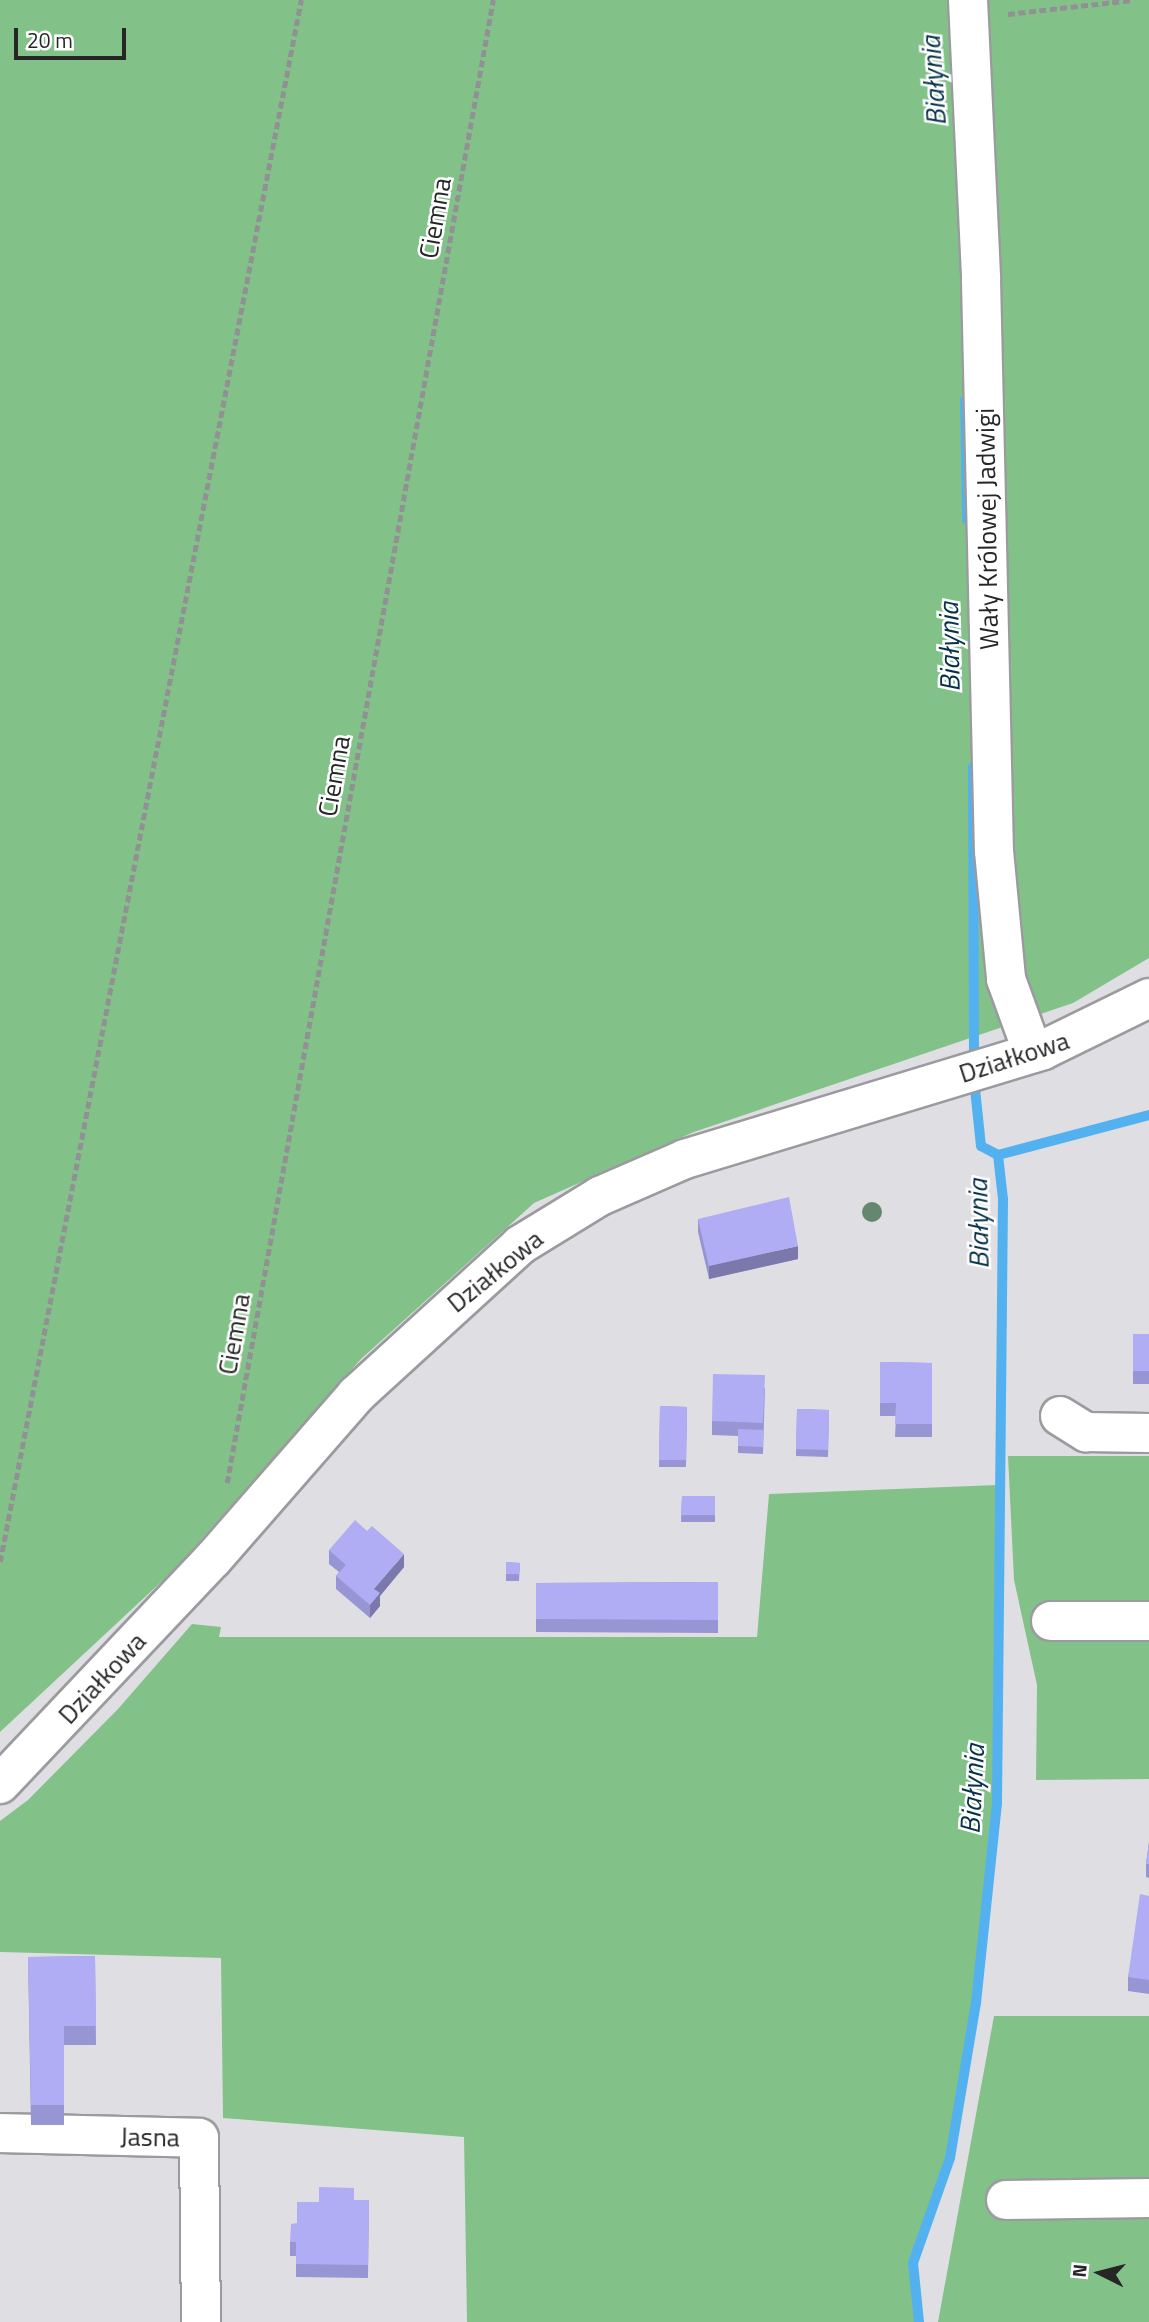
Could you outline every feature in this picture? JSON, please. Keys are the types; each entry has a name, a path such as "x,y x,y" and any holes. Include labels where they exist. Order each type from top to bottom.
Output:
{"street":[{"name":"Wały Królowej Jadwigi","path":"969,9 981,280 994,851 1006,979 1033,1053"},
{"name":"Działkowa","path":"0,1784 213,1559 356,1395 520,1245 600,1196 685,1159 1033,1053 1086,1032 1149,998"},
{"path":"1060,1416 1086,1432 1149,1433"},
{"path":"1051,1621 1149,1622"},
{"name":"Jasna","path":"0,2133 199,2138 201,2322"},
{"path":"1006,2200 1149,2198"}],"path":[{"path":"0,1562 301,0"},
{"name":"Ciemna","path":"225,1491 493,0"},
{"path":"969,9 1132,0"}],"green space":[{"path":"0,0 1149,0 1149,958 1073,1003 694,1132 534,1203 361,1359 174,1570 0,1732"},
{"path":"1008,1456 1149,1456 1149,1779 1036,1780 1037,1685 1014,1580"},
{"path":"997,1485 997,1803 976,2003 950,2158 913,2263 919,2322 467,2322 464,2137 223,2118 221,1958 0,1952 0,1821 28,1800 118,1709 192,1624 221,1627 219,1637 757,1637 769,1494"},
{"path":"994,2016 1149,2016 1149,2322 938,2322"}],"building":[{"path":"789,1197 798,1246 709,1266 698,1219"},
{"path":"1133,1334 1149,1334 1149,1371 1133,1371"},
{"path":"880,1362 932,1363 932,1424 895,1424 896,1403 880,1403"},
{"path":"713,1374 765,1375 763,1423 712,1421"},
{"path":"660,1406 687,1407 686,1460 659,1460"},
{"path":"797,1409 829,1410 828,1450 796,1449"},
{"path":"738,1429 763,1430 763,1447 738,1446"},
{"path":"682,1496 715,1496 715,1515 681,1515"},
{"path":"355,1520 367,1531 372,1526 404,1554 374,1589 380,1593 370,1605 336,1576 346,1565 329,1550"},
{"path":"506,1562 520,1563 519,1574 506,1574"},
{"path":"718,1582 718,1620 536,1619 536,1583"},
{"path":"1149,1842 1149,1864 1146,1864"},
{"path":"1140,1894 1149,1896 1149,1980 1128,1977"},
{"path":"95,1956 96,2026 64,2026 64,2105 31,2105 28,1957"},
{"path":"319,2187 354,2188 354,2200 369,2200 368,2265 296,2264 296,2242 290,2242 291,2224 297,2223 297,2202 319,2202"}],"waterway":[{"name":"Białynia","path":"965,400 967,520"},
{"name":"Białynia","path":"973,767 974,1062"},
{"name":"Białynia","path":"919,2322 913,2263 950,2158 976,2003 997,1803 1003,1199 998,1155 981,1146 974,1079"},
{"path":"998,1155 1149,1115"}]}
